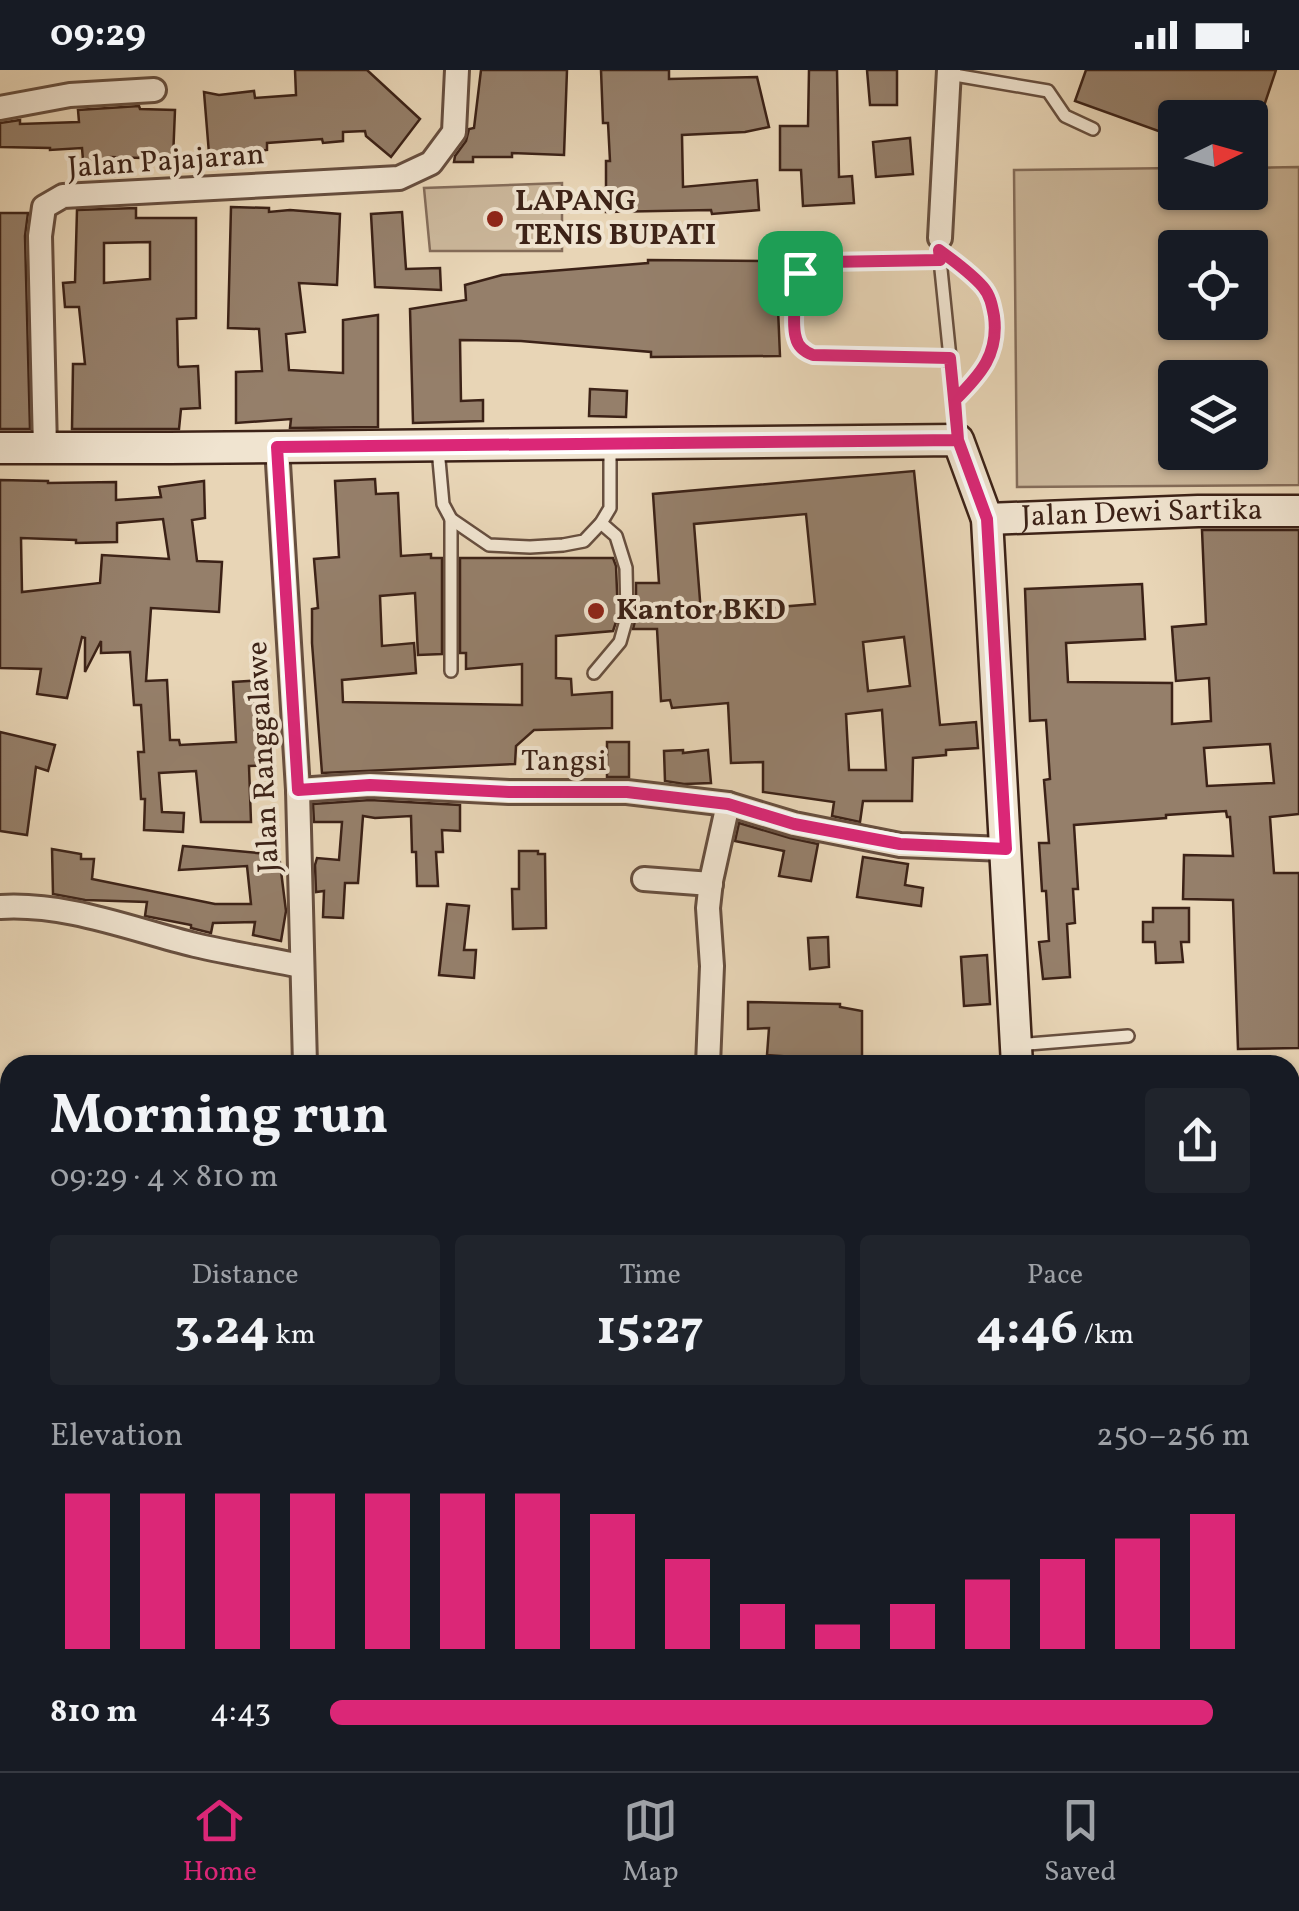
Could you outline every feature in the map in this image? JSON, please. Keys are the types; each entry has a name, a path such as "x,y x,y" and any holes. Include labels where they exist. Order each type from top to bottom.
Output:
{"street":[{"name":"Jalan Pajajaran","path":"45,448 40,236 44,206 63,196 399,178 431,163 454,132 457,70"},
{"path":"940,249 949,72"},
{"path":"0,108 70,95 154,90"},
{"path":"0,448 958,440 987,519 1017,1055"},
{"name":"Jalan Ranggalawe","path":"277,447 298,790 305,1055"},
{"name":"Jalan Dewi Sartika","path":"987,519 1299,511"},
{"name":"Tangsi","path":"298,790 370,785 509,792 627,792 728,804 794,824 900,844 1006,849"},
{"path":"709,1055 712,966 708,908 728,804"},
{"path":"644,880 711,884"},
{"path":"0,907 74,911 195,944 301,966"}],"lane":[{"path":"949,72 1048,91 1065,116 1092,129"},
{"path":"950,358 813,355 801,348 795,338 796,282 800,273 808,266 826,262 940,249 990,297 996,336 987,362 955,400"},
{"path":"940,249 958,440"},
{"path":"450,519 489,545 530,547 584,540 610,508 610,444"},
{"path":"438,446 443,504 450,519 451,671"},
{"path":"594,674 620,642 627,617 626,568 616,536 600,524"},
{"path":"1017,1055 1128,1036"}],"shaded area":[{"path":"1299,167 1299,485 1017,487 1014,170 1158,168 1158,210 1268,210 1268,168"},
{"name":"LAPANG TENIS BUPATI","path":"562,183 562,251 430,251 424,188"}],"building":[{"path":"295,70 367,70 420,119 391,157 365,131 343,132 343,141 267,143 267,150 233,154 234,164 210,166 204,92 219,95 254,91 255,98 296,95"},
{"path":"481,70 567,70 564,155 512,153 512,157 473,157 473,162 454,162 469,129 474,128"},
{"path":"601,70 669,70 669,79 757,77 769,127 682,135 683,187 757,180 759,210 712,214 711,210 606,212 606,161 610,161 608,123 603,123"},
{"path":"809,70 837,70 839,177 852,176 854,203 803,206 801,170 780,170 780,126 808,126"},
{"path":"867,70 897,70 897,105 870,105"},
{"path":"1086,70 1276,70 1266,100 1158,100 1158,131 1075,101"},
{"path":"139,106 175,110 173,159 111,157 112,169 84,172 82,148 0,147 0,123 79,122 78,110"},
{"path":"910,138 913,174 876,177 873,142"},
{"path":"231,207 340,214 337,285 299,283 305,332 286,334 289,370 343,373 343,320 378,315 378,427 290,428 291,419 236,423 236,372 262,371 259,329 228,328"},
{"path":"136,208 136,218 196,218 196,318 177,319 178,365 198,366 200,408 181,409 179,429 72,429 73,364 85,364 79,307 65,307 63,283 75,282 77,210","holes":["150,242 150,279 104,283 104,243"]},
{"path":"402,212 406,269 440,268 441,290 375,287 371,214"},
{"path":"0,213 28,213 25,236 30,429 0,429"},
{"path":"648,260 776,261 780,356 651,357 651,352 460,340 461,401 483,400 483,421 413,423 410,309 466,300 465,285 502,275"},
{"path":"590,389 627,391 626,417 589,416"},
{"path":"914,471 940,725 976,722 978,748 913,758 912,801 863,801 860,822 832,816 834,802 763,792 763,762 731,763 728,703 672,708 670,700 661,701 657,629 633,629 636,583 659,583 653,494","holes":["806,514 815,604 701,613 694,524","904,637 910,686 868,691 863,642","882,710 886,770 849,770 846,714"]},
{"path":"375,479 376,494 398,493 401,556 431,554 431,558 442,558 442,654 418,655 415,593 380,596 382,646 414,643 416,673 342,680 343,702 522,705 522,664 466,669 466,653 460,653 460,558 613,558 618,616 613,631 556,636 556,678 571,679 572,695 612,692 612,728 534,730 516,746 515,764 322,773 312,643 312,609 318,608 314,559 339,557 335,481"},
{"path":"0,480 116,482 116,500 161,497 159,487 204,481 205,518 192,520 197,561 222,562 219,612 151,608 146,681 167,680 170,740 179,740 180,745 236,742 233,682 262,680 264,709 269,708 273,765 249,766 251,822 201,822 196,771 159,773 162,812 184,813 183,832 144,830 145,799 141,799 138,752 144,752 141,705 134,705 130,652 101,653 101,641 85,672 82,637 67,698 37,694 41,669 0,668","holes":["163,519 169,559 102,555 100,583 22,592 21,538 117,542 117,523"]},
{"path":"1202,530 1299,530 1299,814 1270,817 1274,873 1299,873 1299,1048 1238,1049 1233,900 1183,899 1184,855 1233,856 1230,817 1226,811 1074,825 1078,889 1073,889 1075,923 1067,924 1070,977 1043,979 1039,942 1049,941 1039,843 1049,843 1044,780 1050,779 1046,720 1030,721 1025,589 1142,584 1145,639 1066,643 1068,682 1172,683 1172,724 1211,721 1209,678 1176,681 1172,627 1206,624","holes":["1270,744 1274,783 1207,786 1204,748"]},
{"path":"0,732 55,745 48,771 36,767 27,835 0,831"},
{"path":"607,742 629,742 629,777 607,777"},
{"path":"708,750 711,783 665,781 664,751"},
{"path":"370,800 460,805 460,831 442,830 443,852 436,852 438,886 417,886 411,816 363,816 358,883 345,883 343,918 323,917 324,891 316,892 315,865 317,858 339,860 342,822 314,822 313,804"},
{"path":"739,823 818,844 811,881 779,876 784,851 735,841"},
{"path":"183,846 279,855 286,911 281,941 253,935 255,922 213,923 211,933 145,916 147,902 85,900 53,894 52,849 81,854 81,859 94,859 92,879 215,904 251,904 247,866 179,870"},
{"path":"519,851 545,854 546,928 513,929 512,889 519,889"},
{"path":"863,857 908,864 905,885 923,888 921,906 857,897"},
{"path":"447,904 469,906 464,950 476,950 474,978 439,975"},
{"path":"1153,908 1189,908 1189,942 1181,942 1183,962 1156,963 1155,942 1143,942 1143,922 1153,922"},
{"path":"828,937 829,967 810,969 808,938"},
{"path":"987,955 990,1004 964,1006 961,957"},
{"path":"748,1002 840,1004 862,1011 862,1055 767,1055 769,1028 748,1029"}],"place":[{"name":"LAPANG TENIS BUPATI","path":"495,219"},
{"name":"Kantor BKD","path":"596,611"}],"route":[{"path":"800,273 796,282 795,338 806,353 950,358 958,440 987,519 1006,849 900,844 794,824 728,804 627,792 509,792 370,785 298,790 277,447 958,440 955,400 987,362 996,336 990,297 982,286 939,250 940,260 826,262 808,266 800,273"}]}
